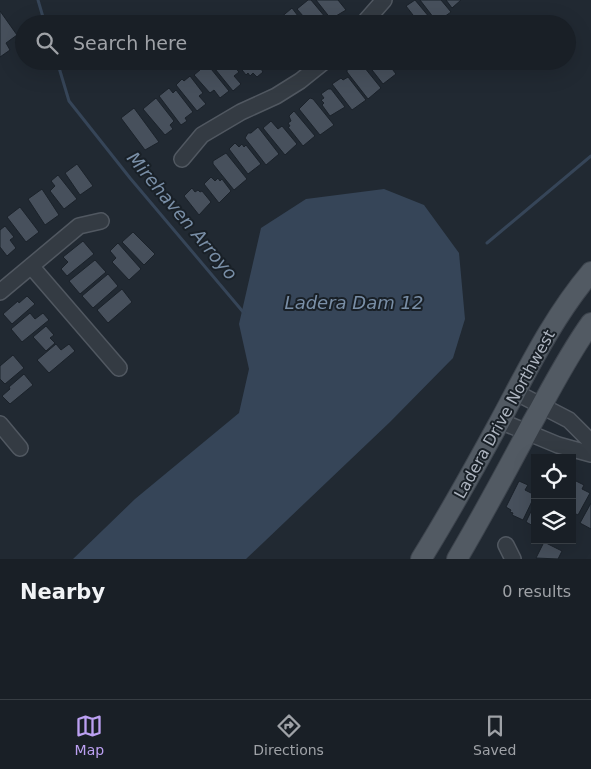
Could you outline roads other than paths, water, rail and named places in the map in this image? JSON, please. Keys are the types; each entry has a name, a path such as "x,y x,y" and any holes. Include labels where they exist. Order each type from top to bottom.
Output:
{"main road":[{"name":"Ladera Drive Northwest","path":"421,559 441,527 550,330 576,289 591,272"},
{"name":"Ladera Drive Northwest","path":"457,559 489,505 580,339 591,323"}],"street":[{"path":"371,15 384,0"},
{"path":"182,159 202,135 241,112 276,96 314,70"},
{"path":"0,292 79,226 101,221"},
{"path":"31,266 119,368"},
{"path":"515,392 569,420 591,442"},
{"path":"500,421 558,445 591,454"},
{"path":"0,424 20,448"}],"water":[{"name":"Ladera Dam 12","path":"384,189 424,205 459,253 465,319 453,358 390,422 246,559 73,559 135,499 239,413 249,369 239,324 261,228 306,199"}],"waterway":[{"name":"Mirehaven Arroyo","path":"38,0 42,15"},
{"name":"Mirehaven Arroyo","path":"60,70 69,101 130,178 244,313"},
{"path":"487,243 591,156"}]}
